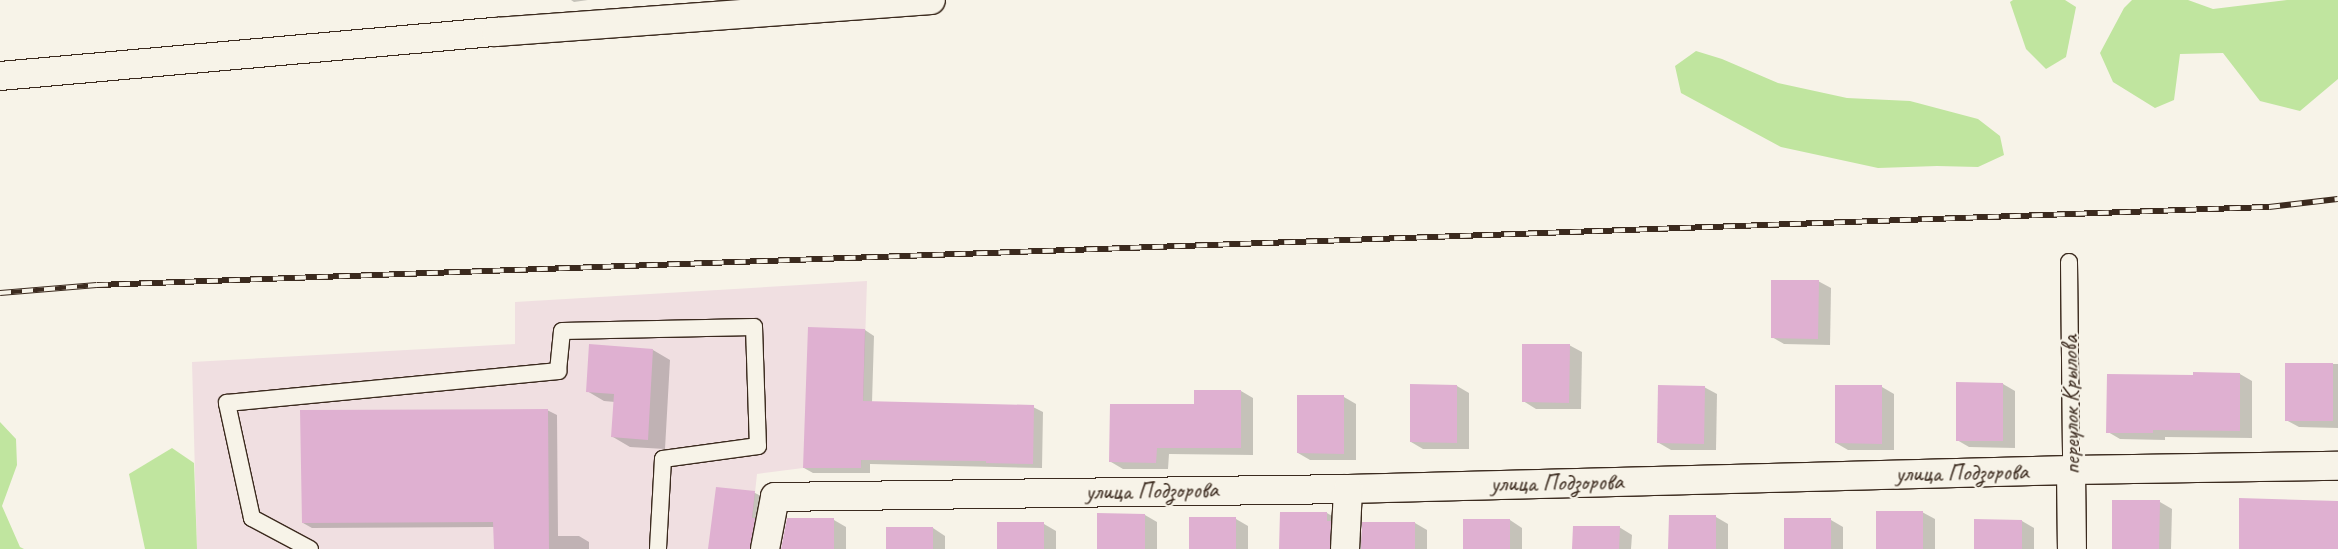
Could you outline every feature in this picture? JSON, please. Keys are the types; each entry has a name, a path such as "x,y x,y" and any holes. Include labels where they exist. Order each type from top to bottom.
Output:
{"street":[{"path":"0,76 496,32 931,0"},
{"name":"улица Подзорова","path":"765,549 776,497 1348,489 2072,470 2338,466"},
{"name":"переулок Крылова","path":"2072,470 2072,549"},
{"path":"1345,549 1348,489"}],"lane":[{"name":"переулок Крылова","path":"2069,262 2072,470"},
{"path":"310,549 252,518 227,403 558,371 562,331 754,327 758,446 662,459 658,549"}],"shaded area":[{"path":"867,281 861,468 803,468 757,474 749,549 197,549 192,362 515,344 515,302"}],"green space":[{"path":"2013,0 2065,0 2076,7 2066,57 2046,69 2026,49 2010,2"},
{"path":"2132,0 2188,0 2213,9 2287,0 2338,0 2338,79 2300,111 2260,101 2223,53 2180,54 2174,100 2155,108 2113,82 2100,53 2124,8"},
{"path":"1696,51 1722,59 1778,83 1847,98 1910,101 1978,119 2000,136 2004,155 1978,167 1878,168 1781,147 1681,93 1675,66"},
{"path":"0,422 16,439 17,465 2,506 20,547 24,549 0,549"},
{"path":"172,448 194,463 197,549 145,549 129,474"}],"building":[{"path":"1771,280 1819,280 1818,339 1771,338"},
{"path":"808,327 865,329 863,401 1034,405 1033,464 986,463 986,461 861,460 861,468 803,468"},
{"path":"589,344 653,349 648,440 611,437 614,394 586,392"},
{"path":"1522,344 1570,344 1569,403 1522,402"},
{"path":"2285,363 2333,363 2333,421 2285,421"},
{"path":"2193,372 2240,373 2240,431 2153,430 2153,433 2106,433 2107,374 2193,375"},
{"path":"1956,382 2003,383 2003,441 1956,441"},
{"path":"1410,384 1457,385 1457,443 1410,442"},
{"path":"1658,385 1705,386 1704,444 1657,443"},
{"path":"1835,385 1882,385 1882,444 1835,443"},
{"path":"1194,390 1241,390 1241,448 1157,448 1156,463 1109,462 1110,404 1194,404"},
{"path":"1297,395 1344,395 1344,454 1297,453"},
{"path":"548,409 549,549 494,549 493,522 302,523 300,410"},
{"path":"716,487 755,491 752,518 755,518 750,549 708,549"},
{"path":"2239,498 2338,501 2338,549 2239,549"},
{"path":"2112,500 2160,500 2159,549 2112,549"},
{"path":"1876,511 1923,511 1923,549 1876,549"},
{"path":"1280,512 1327,512 1327,521 1331,521 1330,549 1279,549"},
{"path":"1097,513 1145,514 1145,549 1097,549"},
{"path":"1669,515 1716,515 1716,549 1668,549"},
{"path":"1189,517 1236,517 1236,549 1189,549"},
{"path":"787,518 834,518 834,549 781,549"},
{"path":"1784,518 1831,518 1831,549 1784,549"},
{"path":"1463,519 1510,519 1510,549 1463,549"},
{"path":"1974,519 2022,520 2022,549 1974,549"},
{"path":"997,522 1044,522 1044,549 997,549"},
{"path":"1362,522 1415,522 1415,549 1361,549"},
{"path":"1573,526 1620,526 1619,549 1572,549"},
{"path":"886,527 933,527 933,549 886,549"}],"railway":[{"path":"0,293 97,285 2269,207 2338,199"}]}
